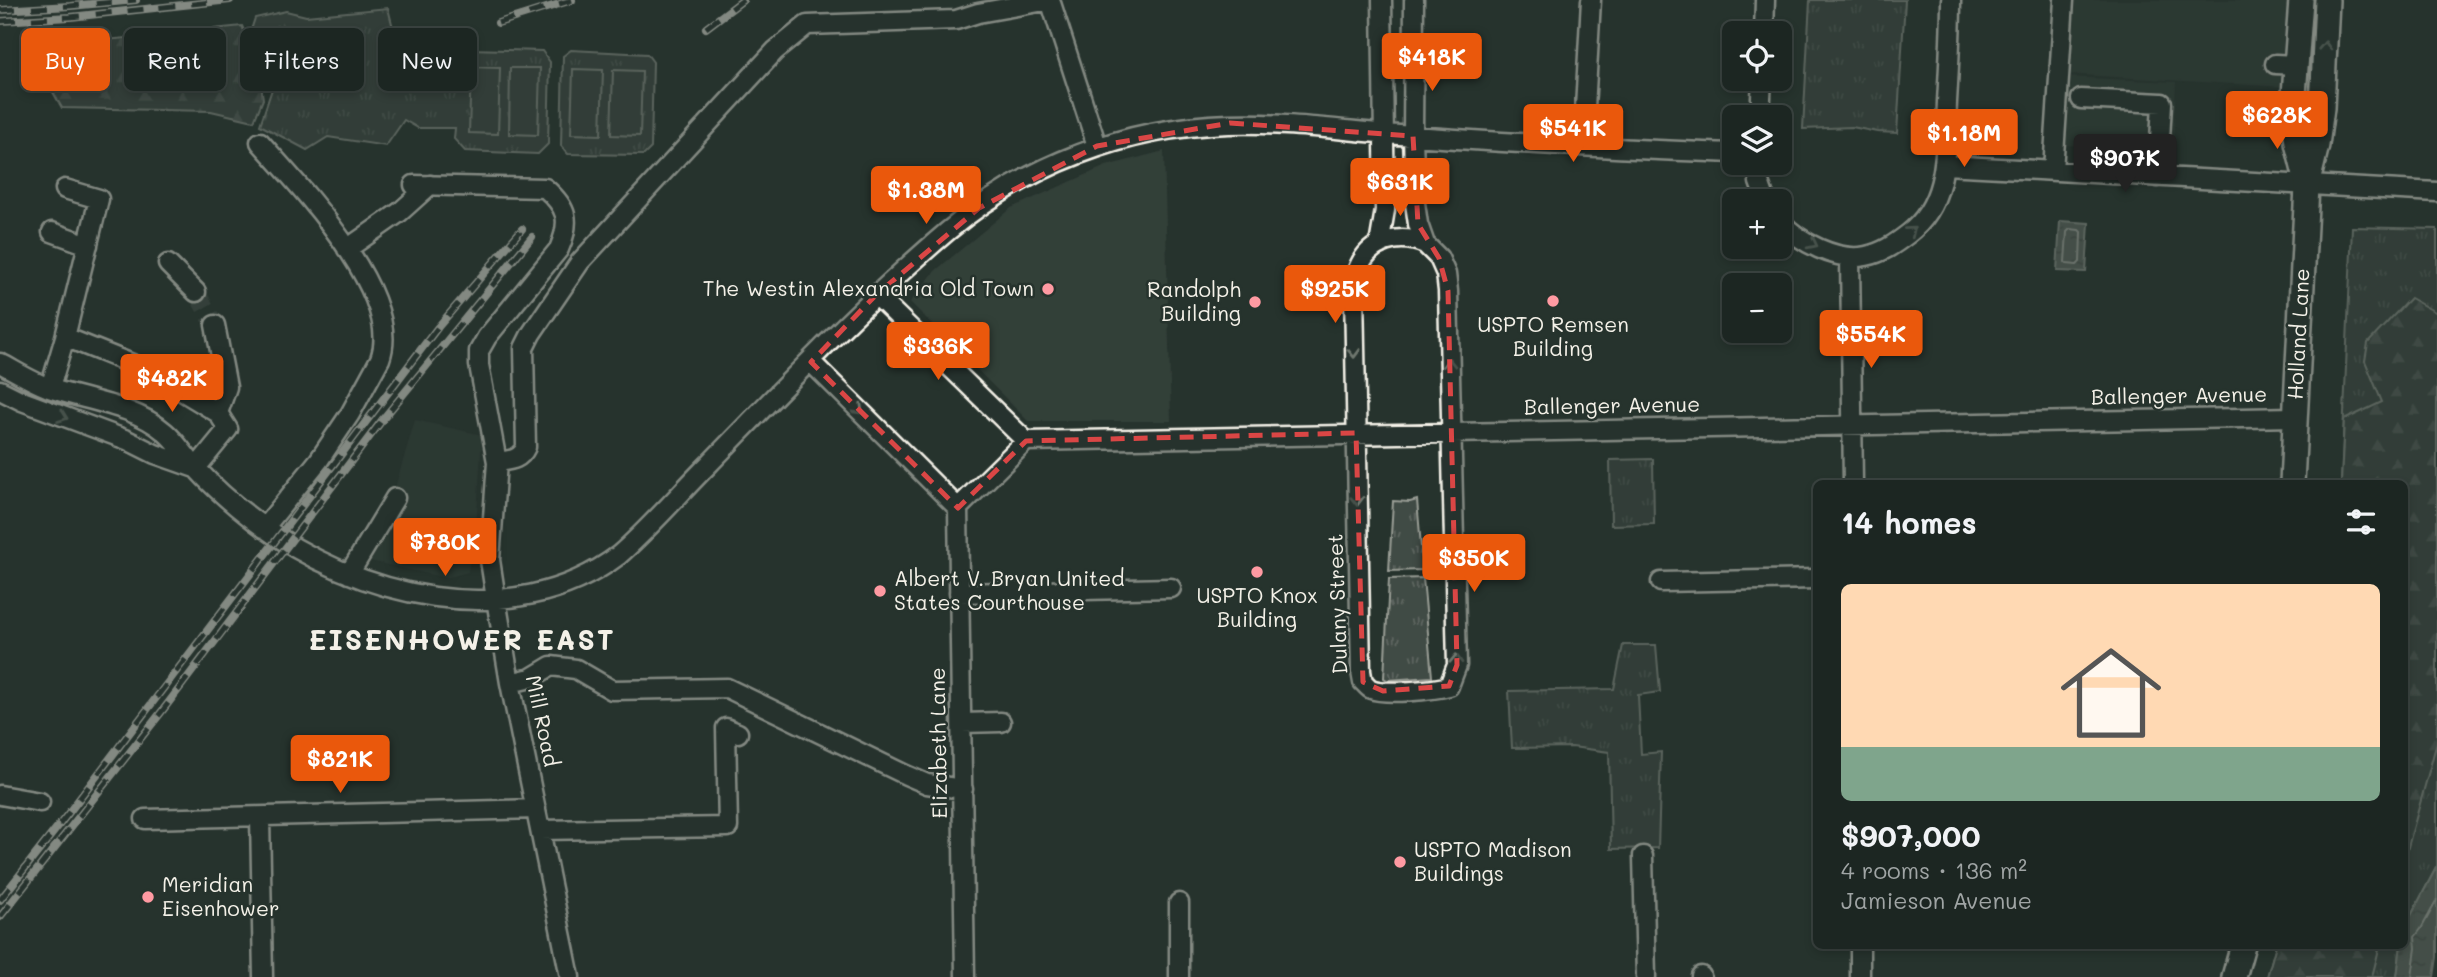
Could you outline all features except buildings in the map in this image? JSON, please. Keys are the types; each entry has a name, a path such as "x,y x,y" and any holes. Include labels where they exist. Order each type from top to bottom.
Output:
{"main road":[{"name":"Holland Lane","path":"2301,0 2286,64 2297,143 2307,186"},
{"name":"Holland Lane","path":"2292,480 2307,186 2322,108 2327,0"},
{"path":"2234,977 2242,949"}],"street":[{"path":"497,462 522,456 526,447 524,348 580,262 775,51 807,25 956,20 978,13 1050,0 1097,146"},
{"name":"Dulany Street","path":"1382,0 1385,211 1379,245 1370,251 1359,267 1354,291 1361,671 1363,682 1371,689 1383,691 1435,690 1449,686 1457,665 1448,291 1446,274 1439,258 1425,244 1415,203 1414,0"},
{"path":"1583,145 1591,0"},
{"path":"1764,21 1765,0"},
{"path":"1792,230 1809,243 1850,258 1870,255 1890,247 1918,227 1933,206 1939,193 1945,165 1951,0"},
{"path":"2053,171 2069,51 2064,0"},
{"path":"2081,99 2162,103 2158,177"},
{"path":"0,363 50,388 142,417 165,432 224,496 264,528 349,574 390,590 418,595 496,599 553,591 608,564 632,543 876,295 947,232 979,208 1032,175 1097,146 1178,129 1230,124 1326,127 1413,136 1722,152"},
{"path":"260,142 317,207 347,248 373,295 383,331 383,352 349,414 331,443 264,528"},
{"path":"1945,165 2437,192"},
{"name":"Mill Road","path":"347,248 400,212 422,185 545,188 557,198 566,214 567,232 559,249 486,337 479,351 479,365 497,462 490,560 510,683 570,977"},
{"path":"50,388 99,199 65,188"},
{"path":"52,232 88,245"},
{"path":"1379,245 1399,237 1411,238 1425,244"},
{"path":"1850,258 1853,480"},
{"path":"168,264 196,292"},
{"path":"811,362 958,508 1026,441 876,295"},
{"path":"215,325 227,387 218,413"},
{"path":"65,337 147,370 218,413 228,429 196,468"},
{"path":"0,390 49,412 196,468"},
{"name":"Ballenger Avenue","path":"1026,441 2295,417"},
{"path":"349,574 395,498"},
{"name":"Elizabeth Lane","path":"958,508 965,977"},
{"path":"1661,582 1813,579"},
{"path":"959,593 1171,588"},
{"path":"510,683 531,678 551,666 576,668 612,690 727,688 927,784 963,789"},
{"path":"962,723 1001,722"},
{"path":"540,830 728,827 726,728 738,733"},
{"path":"0,795 40,802"},
{"path":"145,819 536,809"},
{"path":"260,817 263,977"},
{"path":"1643,856 1646,977"},
{"path":"1179,903 1179,977"},
{"path":"1860,949 1860,977"}],"highlighted area":[{"path":"1230,123 1413,136 1418,224 1439,258 1448,291 1457,665 1449,686 1383,691 1363,682 1356,433 1026,441 958,508 811,362 876,295 979,208 1097,146"}],"shaded area":[{"path":"2069,0 2289,0 2285,87 2065,74"},
{"path":"2065,77 2176,82 2173,150 2062,145"},
{"name":"The Westin Alexandria Old Town","path":"1164,151 1171,421 1028,421 910,302 935,271 1011,208 1106,166"},
{"path":"415,420 482,435 477,514 468,572 446,578 357,558 392,498"}],"green space":[{"path":"1810,0 1905,0 1897,133 1852,127 1803,129"},
{"path":"388,8 393,28 378,28 378,91 477,91 477,49 542,51 550,62 548,144 538,154 465,151 454,139 455,128 418,128 404,120 386,146 328,137 307,150 260,125 271,91 364,91 364,28 252,28 255,18 286,11 306,16"},
{"path":"242,26 243,28 240,28 240,91 262,91 263,99 254,121 211,111 62,108 52,91 110,91 110,40 124,38 124,91 226,91 226,28 223,28"},
{"path":"571,50 647,54 653,62 651,148 644,155 568,154 561,146 563,56"},
{"path":"477,67 500,68 498,134 469,133 470,91 477,91"},
{"path":"510,68 540,68 538,135 509,134"},
{"path":"573,69 603,70 601,135 571,134"},
{"path":"613,70 642,71 640,136 611,135"},
{"path":"2352,227 2437,229 2437,866 2408,921 2408,480 2341,480"},
{"path":"2410,298 2437,313 2437,742 2408,847 2408,480 2341,480 2344,420 2382,402 2365,361 2368,343"},
{"path":"1653,459 1654,524 1611,525 1610,460"},
{"path":"1417,500 1423,570 1389,571 1393,501"},
{"path":"1423,578 1432,677 1387,680 1384,678 1389,579"},
{"path":"1623,645 1656,645 1660,692 1638,695 1641,754 1661,752 1658,848 1611,849 1609,752 1572,747 1512,748 1509,691 1614,689"},
{"path":"2275,949 2400,949 2397,977 2267,977"},
{"path":"2275,949 2379,949 2372,977 2267,977"}],"water":[{"path":"2060,221 2089,223 2086,272 2057,271"},
{"path":"2437,866 2437,957 2434,977 2397,977 2400,949 2408,949 2408,921"}],"tunnel":[{"path":"196,292 215,325"}],"railway":[{"path":"0,10 136,0"},
{"path":"0,21 70,17 230,0"},
{"path":"498,23 572,0"},
{"path":"706,28 743,0"},
{"path":"0,900 438,327 522,229"},
{"path":"0,917 163,710 383,419 532,237"}],"place":[{"name":"The Westin Alexandria Old Town","path":"1048,289"},
{"name":"USPTO Remsen Building","path":"1553,301"},
{"name":"Randolph Building","path":"1255,302"},
{"name":"USPTO Knox Building","path":"1257,572"},
{"name":"Albert V. Bryan United States Courthouse","path":"880,591"},
{"name":"USPTO Madison Buildings","path":"1400,862"},
{"name":"Meridian Eisenhower","path":"148,897"}],"district":[{"name":"EISENHOWER EAST","path":"462,640"}]}
